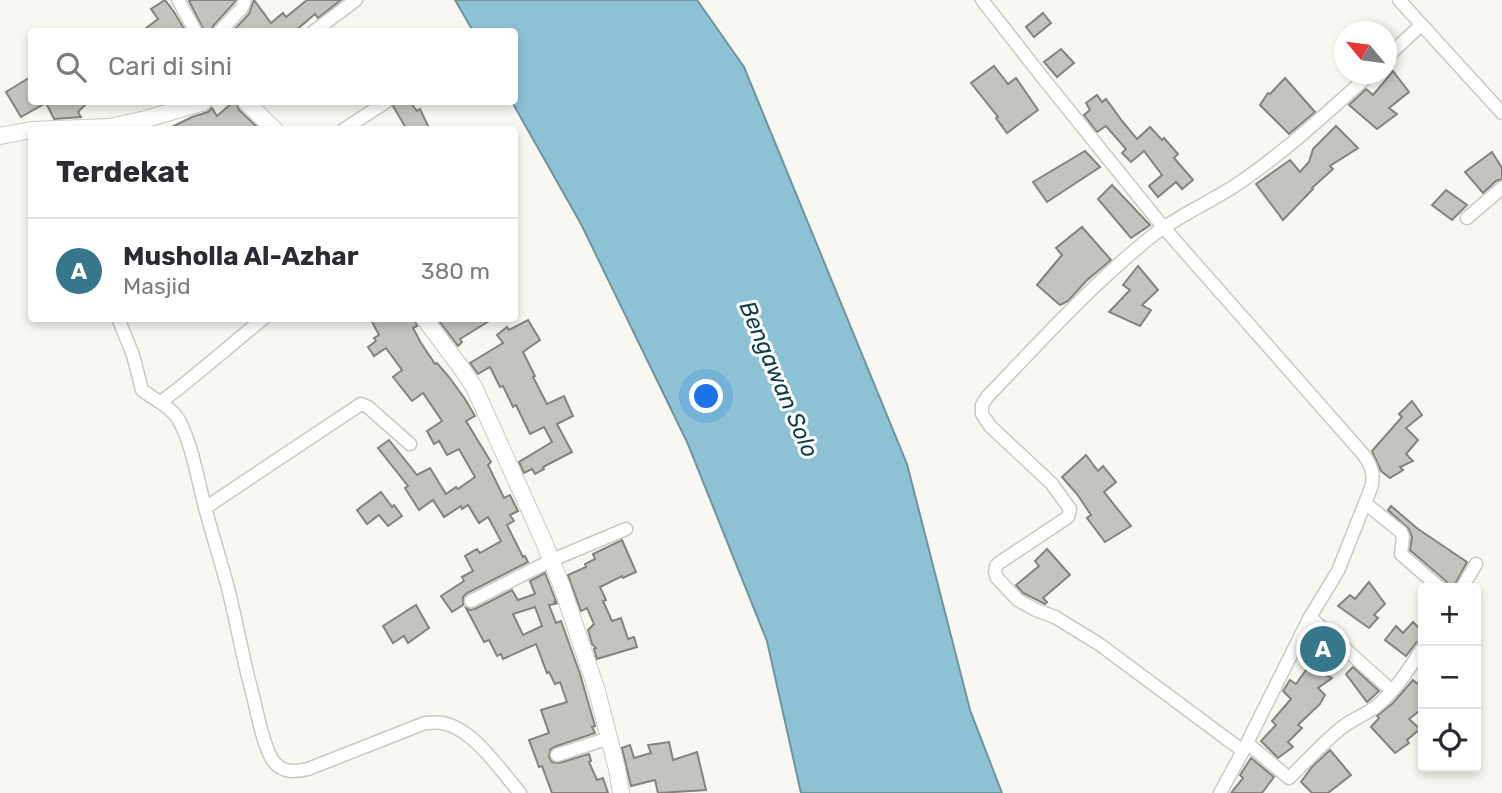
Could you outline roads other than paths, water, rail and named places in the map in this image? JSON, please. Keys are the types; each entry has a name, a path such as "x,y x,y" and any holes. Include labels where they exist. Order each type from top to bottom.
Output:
{"street":[{"path":"178,0 194,28"},
{"path":"223,28 242,8 245,0"},
{"path":"318,28 356,0"},
{"path":"982,0 1164,228 1372,468 1374,479 1338,571 1310,617 1220,793"},
{"path":"1399,0 1502,113"},
{"path":"1397,48 1421,25"},
{"path":"1359,84 1275,157 1238,184 1164,228 1138,248 1085,297 987,397 982,405 982,414 990,426 1052,484 1070,509 1068,517 999,563 995,572 997,578 1018,600 1064,622 1098,644 1289,778 1342,728 1379,705 1418,655"},
{"path":"114,126 188,105"},
{"path":"249,105 271,126"},
{"path":"349,126 381,105"},
{"path":"0,136 28,132"},
{"path":"1467,218 1502,188"},
{"path":"120,322 142,390 173,412 181,423 196,464 246,671 273,761 282,769 295,772 425,723 442,723 454,727 470,738 520,793"},
{"path":"162,402 259,322"},
{"path":"427,322 474,387 552,560 597,691 621,793"},
{"path":"205,508 361,404 368,407 410,444"},
{"path":"1365,503 1401,532 1401,554 1434,583"},
{"path":"471,601 552,560 626,528"},
{"path":"1465,583 1476,564"},
{"path":"1310,617 1392,691"},
{"path":"557,755 609,738"}],"water":[{"name":"Bengawan Solo","path":"455,0 697,0 744,67 907,464 970,710 1002,793 801,793 767,641 687,442 581,224 514,105 518,105 518,28 471,28"}],"place":[{"name":"Musholla Al-Azhar","path":"1323,649"}]}
